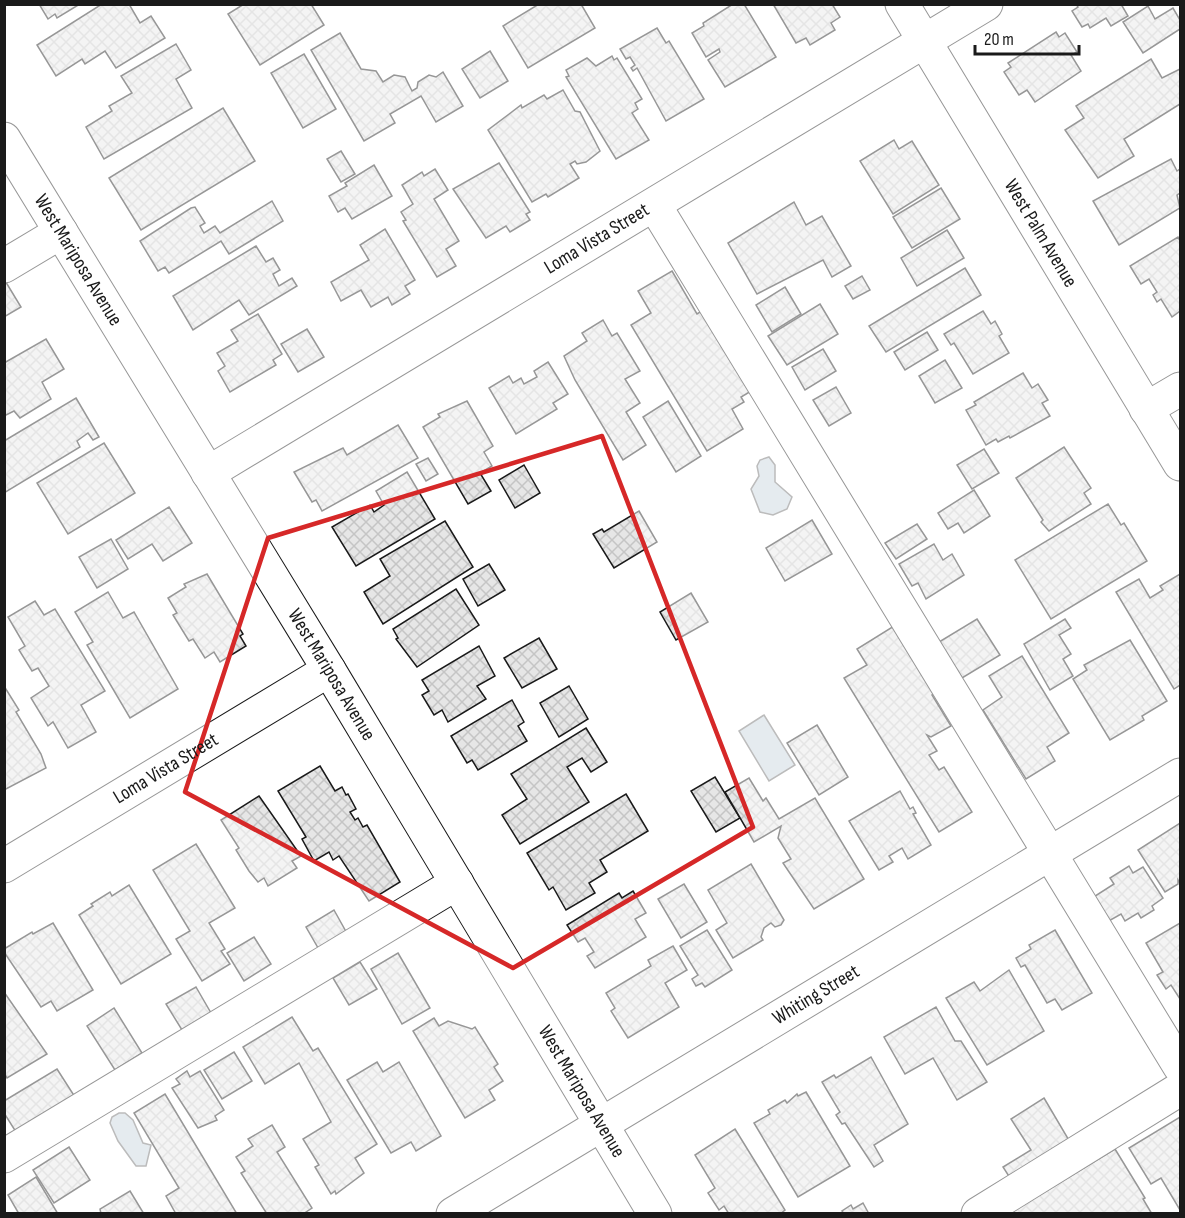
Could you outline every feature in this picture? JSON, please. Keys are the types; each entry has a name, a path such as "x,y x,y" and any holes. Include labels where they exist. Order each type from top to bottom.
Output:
{"street":[{"name":"West Palm Avenue","path":"902,4 1180,464"},
{"name":"Loma Vista Street","path":"208,473 655,206 986,4"},
{"name":"West Mariposa Avenue","path":"8,152 61,232 329,670 655,1214"},
{"path":"655,206 1180,1067"},
{"path":"4,266 61,232"},
{"path":"1146,409 1180,389"},
{"name":"Loma Vista Street","path":"4,866 329,670"},
{"name":"Whiting Street","path":"453,1214 1180,775"},
{"path":"4,1156 457,883"},
{"path":"978,1214 1180,1089"}],"highlighted area":[{"path":"602,436 753,827 513,968 185,792 268,538"}],"shaded area":[{"path":"769,457 775,465 775,482 792,497 787,509 773,515 760,512 751,489 759,476 757,466 760,460"},
{"path":"764,715 795,765 769,781 739,731"},
{"path":"125,1113 133,1120 143,1143 151,1145 146,1166 136,1166 118,1141 110,1123 112,1117"}],"building":[{"path":"39,4 80,4 57,18 55,14 48,19"},
{"path":"102,4 129,4 140,23 151,16 165,38 116,68 105,51 85,64 82,59 56,76 37,45"},
{"path":"244,4 311,4 324,25 260,65 228,14"},
{"path":"539,4 581,4 595,28 528,68 503,26"},
{"path":"733,4 744,4 776,57 725,87 708,60 720,52 719,49 706,57 692,33 704,26 703,23"},
{"path":"773,4 832,4 840,17 831,23 835,30 810,45 806,38 796,43"},
{"path":"1076,4 1121,4 1128,16 1111,26 1106,18 1090,28 1088,24 1082,27 1072,11 1078,7"},
{"path":"1148,6 1155,19 1173,8 1180,20 1180,29 1143,53 1123,22"},
{"path":"657,28 666,43 669,41 704,99 666,121 637,68 633,71 631,68 635,65 630,57 626,59 620,49"},
{"path":"1056,32 1059,37 1065,33 1077,52 1071,55 1081,71 1035,102 1027,90 1019,95 1004,72 1011,67 1008,63"},
{"path":"340,33 361,69 376,71 383,82 394,75 405,77 412,91 417,88 418,82 429,75 436,77 443,72 463,106 436,122 421,96 390,114 395,123 364,141 311,50"},
{"path":"176,44 191,70 176,79 192,108 104,159 86,127 112,111 109,106 132,93 121,76"},
{"path":"490,51 508,81 480,98 462,69"},
{"path":"304,54 336,109 303,128 271,73"},
{"path":"612,56 614,60 617,58 642,99 635,103 638,109 632,113 649,140 616,159 566,77 569,76 566,70 587,58 596,66"},
{"path":"1151,59 1162,78 1180,69 1180,104 1124,139 1134,156 1098,178 1065,130 1084,118 1076,106"},
{"path":"563,90 575,111 580,112 600,151 586,162 577,164 575,161 570,164 579,178 548,197 546,194 532,202 488,130 521,105 522,108 544,95 547,99"},
{"path":"223,108 255,161 141,230 109,178"},
{"path":"894,140 899,149 912,141 939,185 893,214 860,161"},
{"path":"341,151 355,174 341,182 327,159"},
{"path":"1171,159 1177,171 1180,169 1180,193 1177,195 1180,208 1119,245 1093,201"},
{"path":"499,163 530,212 526,214 530,220 510,232 506,226 486,238 453,189"},
{"path":"374,165 392,196 352,219 345,208 338,212 329,196 347,186 345,183"},
{"path":"435,169 448,190 434,199 459,241 446,249 456,266 437,277 403,221 406,220 401,212 413,204 402,185 422,172 424,176"},
{"path":"941,188 960,219 912,248 893,217"},
{"path":"272,201 283,221 229,254 221,241 169,273 165,267 158,271 140,241 191,208 195,207 205,223 200,226 204,233 215,226 220,233"},
{"path":"794,202 806,225 822,216 851,266 832,277 823,260 757,294 728,243"},
{"path":"385,229 415,280 405,286 410,294 392,305 388,297 371,307 361,290 341,301 331,282 369,260 360,245"},
{"path":"947,230 964,258 917,286 901,258"},
{"path":"1178,237 1180,241 1180,311 1172,317 1161,299 1157,302 1153,295 1157,292 1149,279 1141,284 1130,266"},
{"path":"256,246 266,262 273,258 280,270 273,274 279,286 292,278 297,286 249,315 239,300 193,330 173,296"},
{"path":"965,268 981,295 886,352 869,326"},
{"path":"672,271 697,314 705,309 753,390 741,397 744,402 732,409 743,429 707,451 631,325 651,313 638,291"},
{"path":"862,276 870,290 853,299 845,286"},
{"path":"4,279 21,307 4,317"},
{"path":"785,287 801,314 772,332 756,305"},
{"path":"820,304 838,334 787,365 768,336"},
{"path":"983,311 991,324 995,321 1002,334 999,336 1009,353 973,374 954,343 951,345 944,334"},
{"path":"258,314 282,354 273,360 276,365 230,392 218,371 225,366 217,353 238,341 231,330"},
{"path":"603,320 612,336 617,333 640,371 625,379 640,403 626,412 646,445 623,460 575,380 564,356 587,341 582,333"},
{"path":"307,329 324,357 298,372 281,344"},
{"path":"927,332 938,350 905,370 894,352"},
{"path":"46,339 64,369 42,382 51,399 20,418 14,411 4,416 4,363"},
{"path":"823,349 836,371 805,390 792,367"},
{"path":"945,360 962,388 935,403 919,376"},
{"path":"548,362 568,394 553,403 557,409 516,434 489,388 509,376 513,383 521,378 524,384 537,377 534,371"},
{"path":"1023,373 1032,388 1038,384 1048,400 1042,403 1050,416 1010,438 1009,436 998,442 996,439 986,445 966,410 976,405 974,402"},
{"path":"836,387 851,413 829,426 813,400"},
{"path":"76,398 99,437 93,440 88,433 77,441 80,447 4,493 4,441"},
{"path":"467,401 493,446 484,452 492,466 480,473 491,491 468,504 423,427 440,417 438,414"},
{"path":"668,401 701,456 676,472 643,417"},
{"path":"398,425 418,458 322,511 316,500 312,502 294,472 343,448 347,455"},
{"path":"104,443 135,493 68,534 37,483"},
{"path":"1064,447 1091,488 1084,493 1091,504 1049,531 1041,522 1043,520 1016,478"},
{"path":"984,449 999,473 972,489 957,465"},
{"path":"428,458 438,474 426,481 416,464"},
{"path":"524,465 540,493 515,508 499,480"},
{"path":"407,472 435,519 356,566 332,527 370,505 374,512 384,505 376,491"},
{"path":"974,490 990,516 964,533 958,523 948,529 938,513"},
{"path":"1108,504 1121,525 1124,523 1147,561 1051,619 1015,560"},
{"path":"169,507 192,543 163,561 152,544 128,559 116,540"},
{"path":"639,511 657,542 614,568 593,534 602,529 604,532"},
{"path":"812,520 832,554 785,581 766,548"},
{"path":"445,521 473,567 383,624 364,592 390,576 380,559"},
{"path":"917,524 927,539 896,559 885,543"},
{"path":"111,539 128,569 97,588 79,557"},
{"path":"934,544 943,560 952,554 964,575 926,599 918,583 912,586 899,564"},
{"path":"489,564 505,590 478,606 463,579"},
{"path":"207,574 243,634 240,636 246,646 220,662 214,652 205,658 193,639 189,641 173,615 177,613 168,598 186,587 184,584"},
{"path":"1180,574 1180,685 1174,689 1116,592 1139,579 1150,598 1163,590 1160,586"},
{"path":"456,589 479,625 417,667 396,639 398,638 393,629"},
{"path":"108,592 123,618 134,612 178,689 130,718 87,645 93,642 75,612"},
{"path":"691,593 708,622 676,640 660,612"},
{"path":"35,601 44,615 55,609 105,691 81,705 96,732 68,748 53,722 48,726 31,698 49,686 38,668 32,671 19,650 25,646 8,617"},
{"path":"977,619 1000,655 962,678 939,642"},
{"path":"1065,619 1071,628 1059,635 1071,654 1063,659 1073,676 1050,690 1024,644"},
{"path":"894,626 935,693 932,695 951,726 931,737 927,735 937,751 929,755 939,770 944,767 972,812 939,832 844,678 867,665 857,649"},
{"path":"539,638 557,669 522,688 504,658"},
{"path":"1130,640 1167,701 1142,716 1144,720 1110,740 1073,679 1087,670 1084,665"},
{"path":"479,646 495,676 477,686 486,699 448,722 442,710 434,715 422,695 429,691 422,680"},
{"path":"1022,656 1069,733 1047,747 1055,761 1026,779 983,710 1002,697 989,676"},
{"path":"4,686 19,710 16,712 41,754 46,768 4,790"},
{"path":"569,686 588,719 559,737 540,703"},
{"path":"512,700 524,722 518,726 527,741 478,770 472,760 467,763 451,736"},
{"path":"817,725 848,777 819,795 787,743"},
{"path":"586,728 607,762 591,772 582,758 567,767 589,802 520,844 502,815 527,799 511,774"},
{"path":"320,766 335,791 342,787 346,795 348,794 356,809 350,812 355,820 358,818 363,827 367,825 400,882 369,901 339,856 333,860 329,852 314,861 302,839 306,837 278,791"},
{"path":"715,777 740,818 716,832 691,791"},
{"path":"749,778 763,801 766,798 779,819 815,798 864,879 814,909 783,863 791,859 778,838 781,826 754,842 725,792"},
{"path":"900,791 910,809 913,807 916,813 913,814 931,845 908,859 902,848 889,856 893,862 879,870 849,821"},
{"path":"626,794 648,831 600,860 607,872 589,883 595,893 566,910 553,887 549,890 527,853"},
{"path":"259,796 301,856 292,861 297,868 268,886 264,878 258,882 249,871 236,850 239,848 221,820"},
{"path":"1180,823 1180,883 1178,880 1178,884 1165,892 1138,850"},
{"path":"196,844 235,908 209,923 225,949 221,951 230,964 202,981 176,939 190,931 153,870"},
{"path":"751,864 784,920 781,925 775,927 771,923 764,928 761,937 763,940 733,958 716,930 727,923 708,890"},
{"path":"1129,866 1133,873 1143,867 1163,898 1152,906 1154,910 1141,918 1138,913 1125,921 1121,914 1107,922 1092,898 1114,884 1110,878"},
{"path":"684,884 707,922 681,938 658,899"},
{"path":"129,885 171,954 121,984 79,915 110,892 112,896"},
{"path":"633,891 646,913 635,919 646,937 595,968 587,956 594,952 585,938 578,942 567,925 619,893 622,898"},
{"path":"334,910 349,937 321,953 306,927"},
{"path":"53,923 93,990 57,1011 51,1001 41,1007 4,952 4,949 32,932 33,934"},
{"path":"1180,923 1180,999 1171,985 1166,989 1157,975 1163,972 1146,943"},
{"path":"707,930 732,970 705,987 702,983 696,986 692,979 698,975 680,946"},
{"path":"1055,930 1092,993 1062,1010 1055,999 1047,1003 1025,965 1021,967 1016,958 1031,949 1029,945"},
{"path":"254,937 271,964 244,981 227,953"},
{"path":"673,946 687,970 665,983 679,1007 628,1038 611,1011 615,1008 606,993 651,966 648,960"},
{"path":"398,953 430,1008 402,1024 371,969"},
{"path":"360,962 377,989 349,1005 333,978"},
{"path":"1009,970 1044,1031 987,1065 946,998 974,982 980,991"},
{"path":"196,987 211,1013 182,1030 166,1004"},
{"path":"4,992 47,1054 7,1078 4,1073"},
{"path":"936,1007 955,1041 961,1041 987,1082 957,1100 933,1058 905,1074 884,1037"},
{"path":"114,1008 142,1053 115,1070 87,1026"},
{"path":"292,1017 313,1051 318,1048 377,1144 355,1158 364,1173 336,1194 335,1191 331,1194 315,1167 319,1165 303,1139 331,1122 299,1063 265,1084 243,1047"},
{"path":"434,1018 439,1026 448,1021 472,1029 475,1027 498,1064 494,1067 503,1081 489,1090 495,1100 465,1118 413,1031"},
{"path":"234,1052 252,1081 222,1099 204,1070"},
{"path":"871,1057 908,1124 874,1145 883,1161 874,1167 845,1123 842,1124 836,1115 840,1112 822,1082 834,1075 836,1078"},
{"path":"377,1062 383,1072 399,1062 441,1136 416,1151 411,1142 391,1153 347,1080"},
{"path":"57,1069 75,1097 16,1132 4,1113 4,1101"},
{"path":"187,1071 190,1077 200,1071 224,1110 215,1116 217,1120 198,1128 172,1088 180,1084 176,1079"},
{"path":"806,1092 850,1166 798,1197 754,1123 770,1114 768,1110 785,1100 787,1103 797,1094 798,1096"},
{"path":"165,1094 237,1214 176,1214 166,1196 179,1188 134,1113"},
{"path":"1044,1098 1070,1142 1012,1181 1003,1167 1031,1150 1011,1119"},
{"path":"1180,1117 1180,1210 1161,1178 1151,1184 1129,1148"},
{"path":"272,1125 285,1147 277,1152 312,1208 303,1214 267,1214 241,1173 245,1171 236,1157 253,1146 248,1139"},
{"path":"735,1129 785,1210 780,1214 729,1214 724,1206 719,1210 708,1193 715,1188 695,1155"},
{"path":"69,1147 90,1180 54,1203 33,1170"},
{"path":"1115,1149 1145,1198 1143,1199 1152,1214 1008,1214"},
{"path":"36,1177 58,1214 19,1214 8,1195"},
{"path":"130,1191 144,1214 101,1214 100,1209"},
{"path":"863,1203 869,1214 844,1214 842,1211 851,1205 853,1209"}]}
